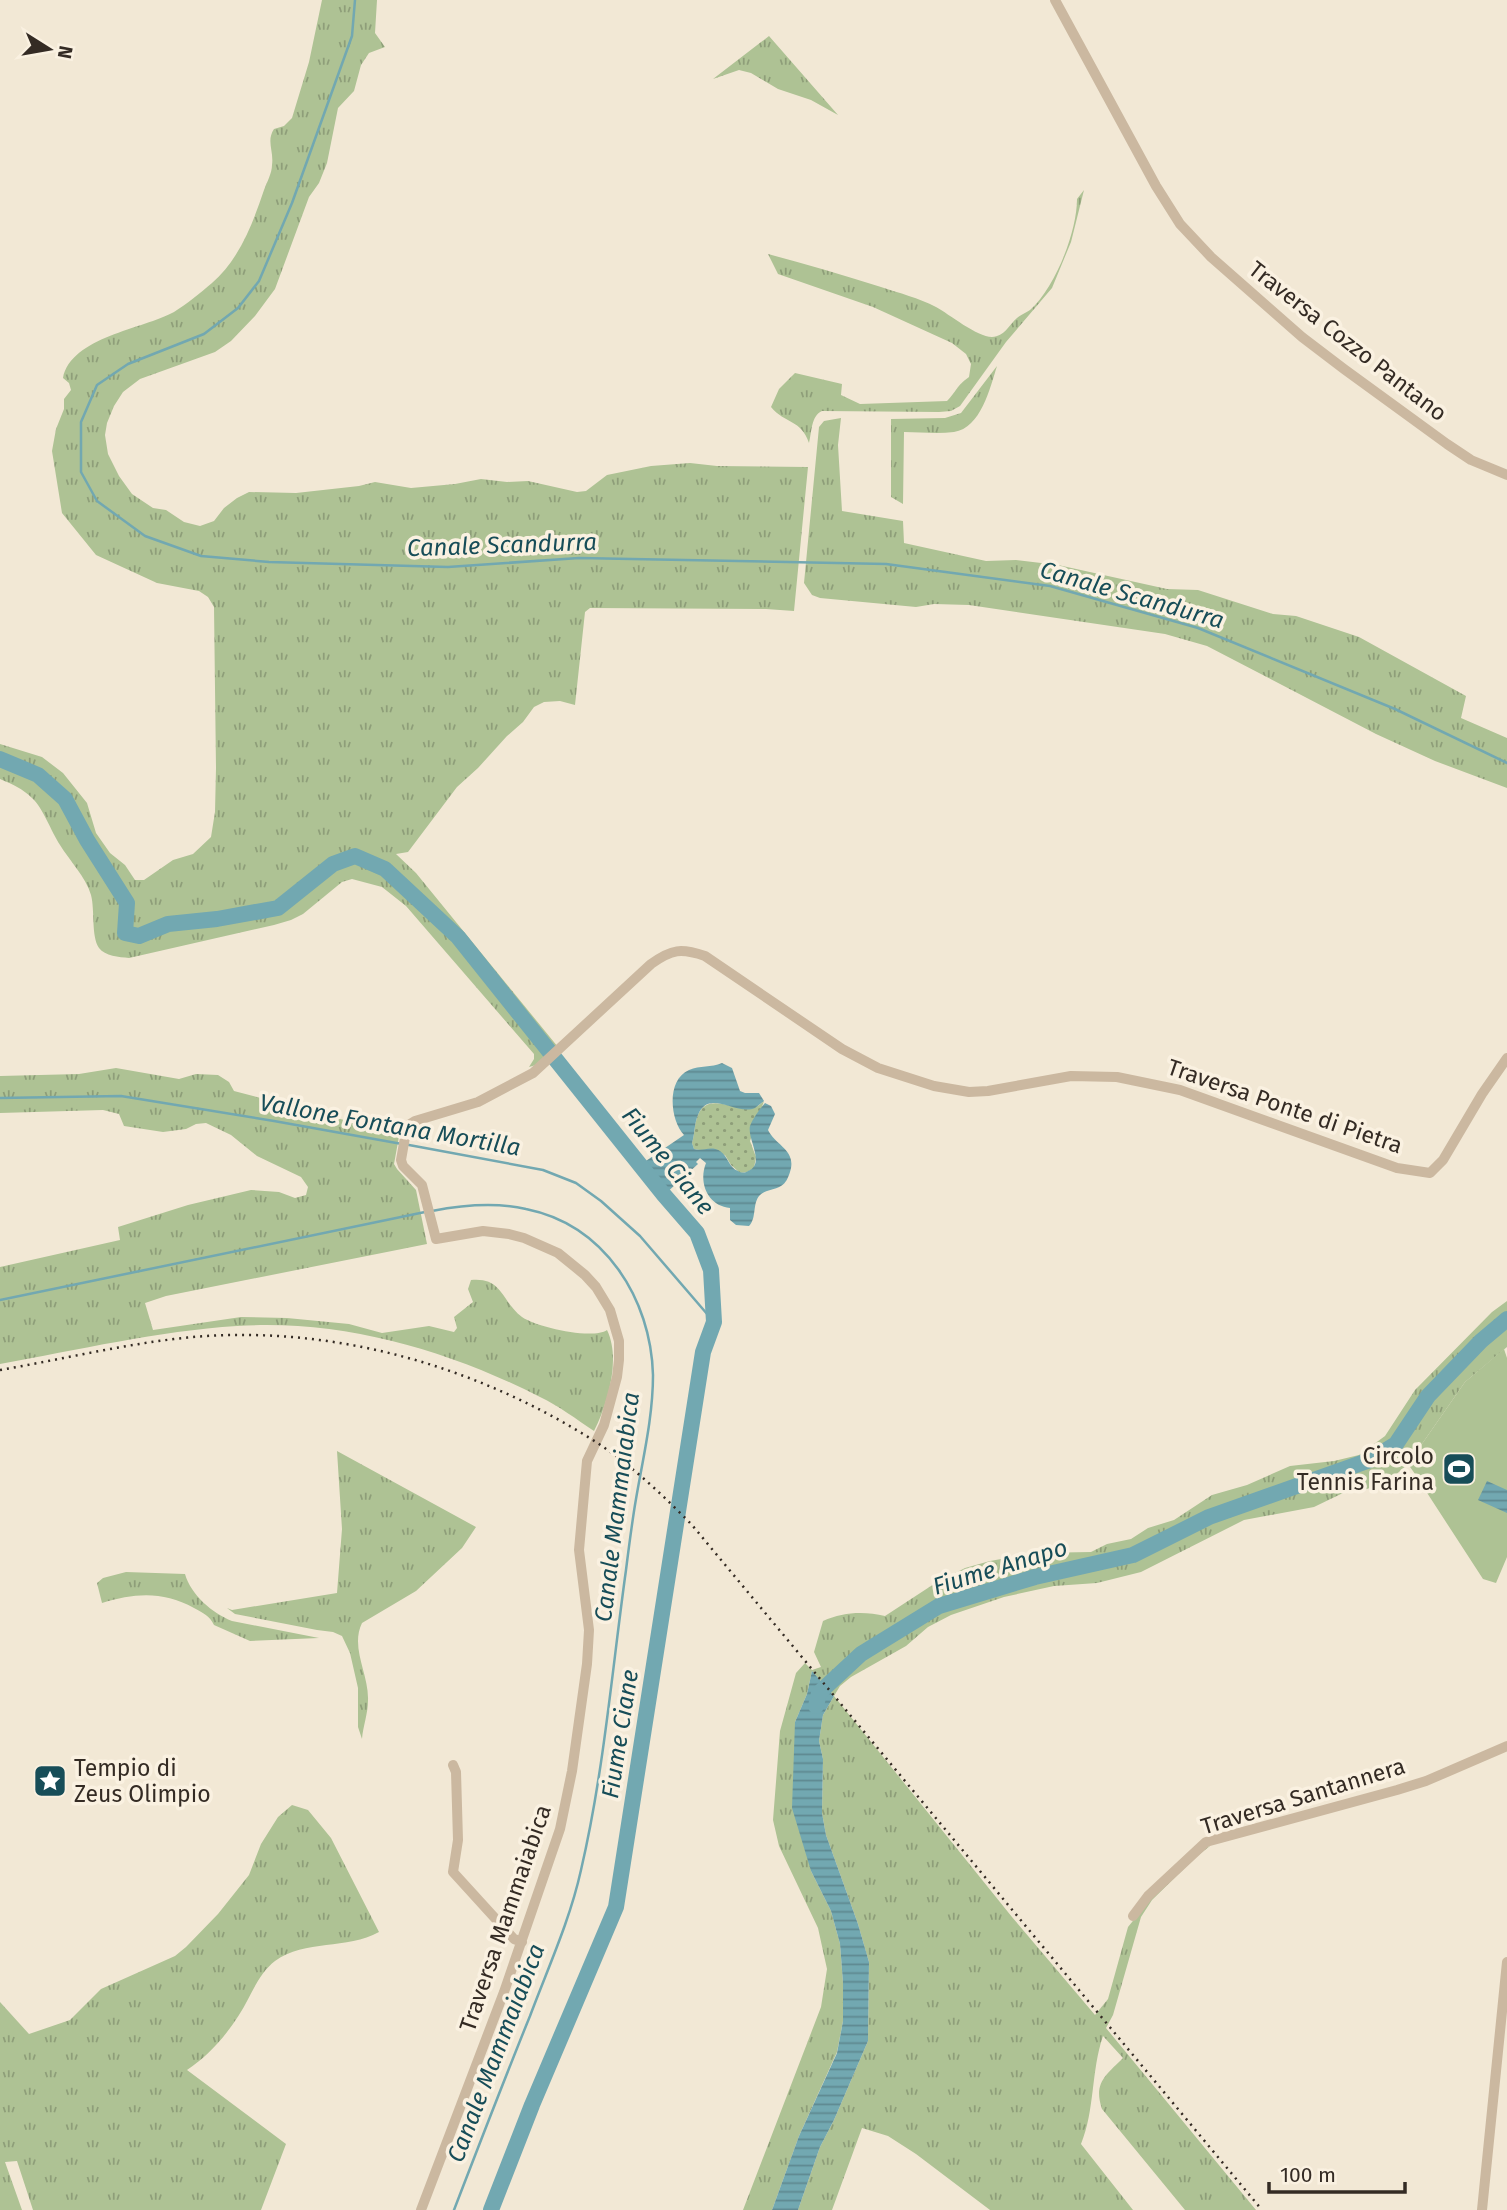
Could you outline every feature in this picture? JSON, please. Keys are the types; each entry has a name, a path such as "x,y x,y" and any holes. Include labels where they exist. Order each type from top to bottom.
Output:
{"street":[{"name":"Traversa Cozzo Pantano","path":"1055,0 1156,186 1180,224 1211,257 1302,337 1343,369 1471,460 1507,475"},
{"name":"Traversa Ponte di Pietra","path":"433,1226 422,1185 403,1166 401,1153 407,1126 415,1121 478,1102 544,1063 666,953 690,951 705,956 842,1049 878,1068 934,1086 954,1091 988,1091 1071,1076 1117,1077 1149,1082 1189,1093 1397,1168 1430,1173 1443,1160 1507,1058"},
{"name":"Traversa Mammaiabica","path":"421,2210 522,1942 561,1829 587,1664 589,1630 579,1550 587,1461 604,1425 619,1360 619,1341 610,1310 596,1287 571,1262 524,1237 483,1231 436,1239 433,1226"},
{"name":"Traversa Santannera","path":"1133,1916 1148,1896 1206,1842 1426,1781 1507,1746"},
{"path":"453,1765 456,1772 458,1840 453,1872 514,1939 522,1942"},
{"path":"1482,2210 1507,1962"}],"green space":[{"path":"322,0 377,0 375,33 385,47 369,53 361,65 354,91 338,108 327,163 319,183 309,197 275,289 255,316 231,341 215,352 140,379 123,392 114,406 105,435 108,454 132,494 153,508 166,510 184,522 200,526 214,521 224,508 249,492 296,493 375,482 411,488 481,479 528,481 577,492 586,491 607,475 651,466 690,463 808,467 794,611 590,608 585,612 575,705 560,701 544,702 534,707 523,722 457,787 408,852 396,854 416,873 558,1047 536,1065 529,1067 534,1054 406,906 382,887 352,879 342,882 303,914 291,920 129,958 105,953 97,943 91,895 85,882 36,802 21,789 0,779 0,744 42,757 63,773 87,803 96,833 135,880 144,880 173,860 193,854 211,837 215,812 216,768 214,607 208,597 199,591 157,583 96,555 62,513 52,451 56,429 64,409 64,399 71,390 69,383 63,378 69,364 79,353 110,336 179,309 222,274 237,252 250,228 272,168 272,133 292,118 309,62"},
{"path":"769,36 838,115 811,100 778,89 751,73 739,70 713,79"},
{"path":"1084,190 1071,242 1052,288 1006,342 960,406 951,411 939,412 822,411 814,420 809,443 802,430 771,407 779,389 795,373 842,384 841,395 860,404 947,401 969,377 971,364 966,354 952,343 873,307 778,274 768,254 916,298 936,307 963,325 992,337 1003,333 1018,317 1030,310 1048,288 1069,243 1077,199"},
{"path":"997,366 983,406 978,415 963,429 948,433 904,432 903,504 891,497 891,419 945,418 961,413"},
{"path":"841,418 838,445 842,511 903,521 904,543 986,561 1016,560 1058,565 1167,589 1198,590 1273,614 1296,616 1359,637 1466,696 1461,718 1507,738 1507,788 1435,761 1376,734 1207,646 1165,634 969,605 934,604 916,607 812,595 804,583 819,427 824,421"},
{"path":"116,1068 179,1079 196,1074 218,1075 229,1082 234,1091 363,1125 398,1123 400,1131 394,1164 416,1190 427,1244 166,1296 145,1303 153,1330 241,1317 349,1324 382,1333 429,1326 454,1332 457,1328 454,1317 473,1302 468,1289 471,1280 482,1280 496,1286 515,1311 529,1321 577,1333 600,1333 607,1330 613,1367 608,1394 594,1431 547,1401 468,1365 393,1341 315,1328 276,1325 207,1328 0,1364 0,1267 120,1240 118,1227 188,1205 251,1190 279,1192 295,1198 306,1195 308,1187 301,1177 257,1156 231,1135 206,1123 163,1132 124,1126 119,1114 103,1110 0,1113 0,1076 79,1074"},
{"path":"764,1101 750,1141 756,1157 754,1168 740,1173 725,1155 694,1149 692,1143 696,1122 703,1108 716,1103 748,1108 756,1107"},
{"path":"1507,1301 1507,1347 1465,1382 1408,1464 1391,1479 1367,1489 1343,1493 1314,1507 1244,1520 1141,1572 1097,1583 1054,1586 1004,1597 951,1615 928,1627 906,1646 851,1677 840,1686 834,1696 812,1671 807,1694 795,1722 811,1871 831,1911 840,1944 843,2021 837,2052 799,2136 772,2210 743,2210 821,2007 827,1969 818,1928 779,1846 773,1820 780,1731 796,1673 805,1663 812,1670 821,1667 814,1652 823,1621 854,1613 885,1616 934,1584 965,1568 1035,1553 1091,1552 1107,1544 1131,1539 1148,1528 1174,1520 1212,1495 1247,1485 1290,1466 1359,1455 1385,1436 1415,1390 1492,1312"},
{"name":"Circolo Tennis Farina","path":"1504,1349 1507,1358 1507,1557 1496,1583 1483,1579 1420,1482 1419,1474 1415,1474 1408,1464 1465,1382"},
{"path":"337,1451 476,1527 462,1548 416,1591 362,1623 358,1642 368,1700 362,1739 358,1727 358,1688 350,1653 342,1636 333,1632 235,1614 227,1608 232,1610 337,1593 342,1529"},
{"path":"126,1572 185,1574 197,1596 224,1618 319,1638 250,1641 214,1625 208,1617 182,1602 160,1596 126,1597 102,1603 97,1583 103,1578"},
{"path":"834,1696 1012,1917 1095,2015 1108,1999 1128,1927 1149,1901 1200,1849 1210,1846 1152,1900 1141,1917 1113,2015 1106,2028 1256,2210 1185,2210 1102,2109 1100,2086 1123,2058 1103,2036 1096,2063 1089,2118 1081,2144 1133,2210 990,2210 888,2136 862,2128 832,2210 798,2210 820,2147 868,2041 869,1962 826,1835 822,1813 823,1759 819,1741 823,1715"},
{"path":"292,1805 308,1810 331,1838 379,1932 367,1938 299,1950 275,1961 259,1979 239,2015 222,2038 187,2070 286,2144 261,2210 33,2210 17,2161 5,2162 22,2210 0,2210 0,2002 29,2034 70,2020 101,1989 175,1956 218,1914 249,1875 261,1844 278,1817"}],"water":[{"path":"722,1063 732,1068 740,1091 759,1093 764,1101 755,1108 748,1109 716,1103 703,1107 696,1122 692,1143 694,1149 716,1149 723,1153 730,1165 742,1172 753,1168 756,1157 750,1126 765,1103 771,1106 775,1114 768,1130 791,1158 787,1180 781,1186 760,1195 749,1226 736,1225 730,1220 730,1208 711,1198 704,1186 706,1163 700,1158 696,1162 698,1164 664,1195 640,1165 684,1135 673,1110 674,1091 682,1075 693,1068"},
{"path":"1487,1481 1507,1490 1507,1513 1478,1500"},
{"path":"812,1671 834,1696 823,1715 819,1741 823,1759 822,1813 826,1835 869,1962 868,2041 820,2147 798,2210 772,2210 799,2136 837,2053 843,2021 840,1944 831,1911 811,1871 792,1808 795,1722 807,1694"}],"waterway":[{"name":"Canale Scandurra","path":"355,0 352,36 292,203 259,281 238,308 204,334 128,364 97,385 81,422 81,472 97,501 145,536 201,556 269,562 448,567 579,558 886,564 1050,586 1198,628 1395,709 1507,763"},
{"name":"Fiume Ciane","path":"0,759 38,775 65,799 127,903 125,933 139,936 168,924 217,919 278,908 333,864 355,856 385,869 458,937 697,1233 711,1270 714,1322 703,1352 616,1907 532,2105 491,2210"},
{"name":"Vallone Fontana Mortilla","path":"0,1098 121,1096 402,1144"},
{"name":"Vallone Fontana Mortilla","path":"409,1145 543,1170 576,1183 640,1236 714,1322"},
{"name":"Canale Mammaiabica","path":"432,1211 479,1205 514,1207 554,1218 579,1231 600,1249 633,1293 650,1347 653,1375 649,1422 632,1525 602,1758 581,1870 558,1944 454,2210"},
{"name":"Canale Mammaiabica","path":"0,1300 425,1212"},
{"name":"Fiume Anapo","path":"816,1706 819,1693 861,1654 939,1606 1035,1577 1133,1555 1209,1517 1370,1460 1396,1444 1428,1396 1481,1341 1507,1319"}],"railway":[{"path":"0,1370 120,1347 193,1337 246,1335 299,1338 403,1356 453,1372 550,1415 596,1442 622,1460 692,1525 1262,2210"}],"place":[{"name":"Circolo Tennis Farina","path":"1459,1469"},
{"name":"Tempio di Zeus Olimpio","path":"50,1781"}]}
